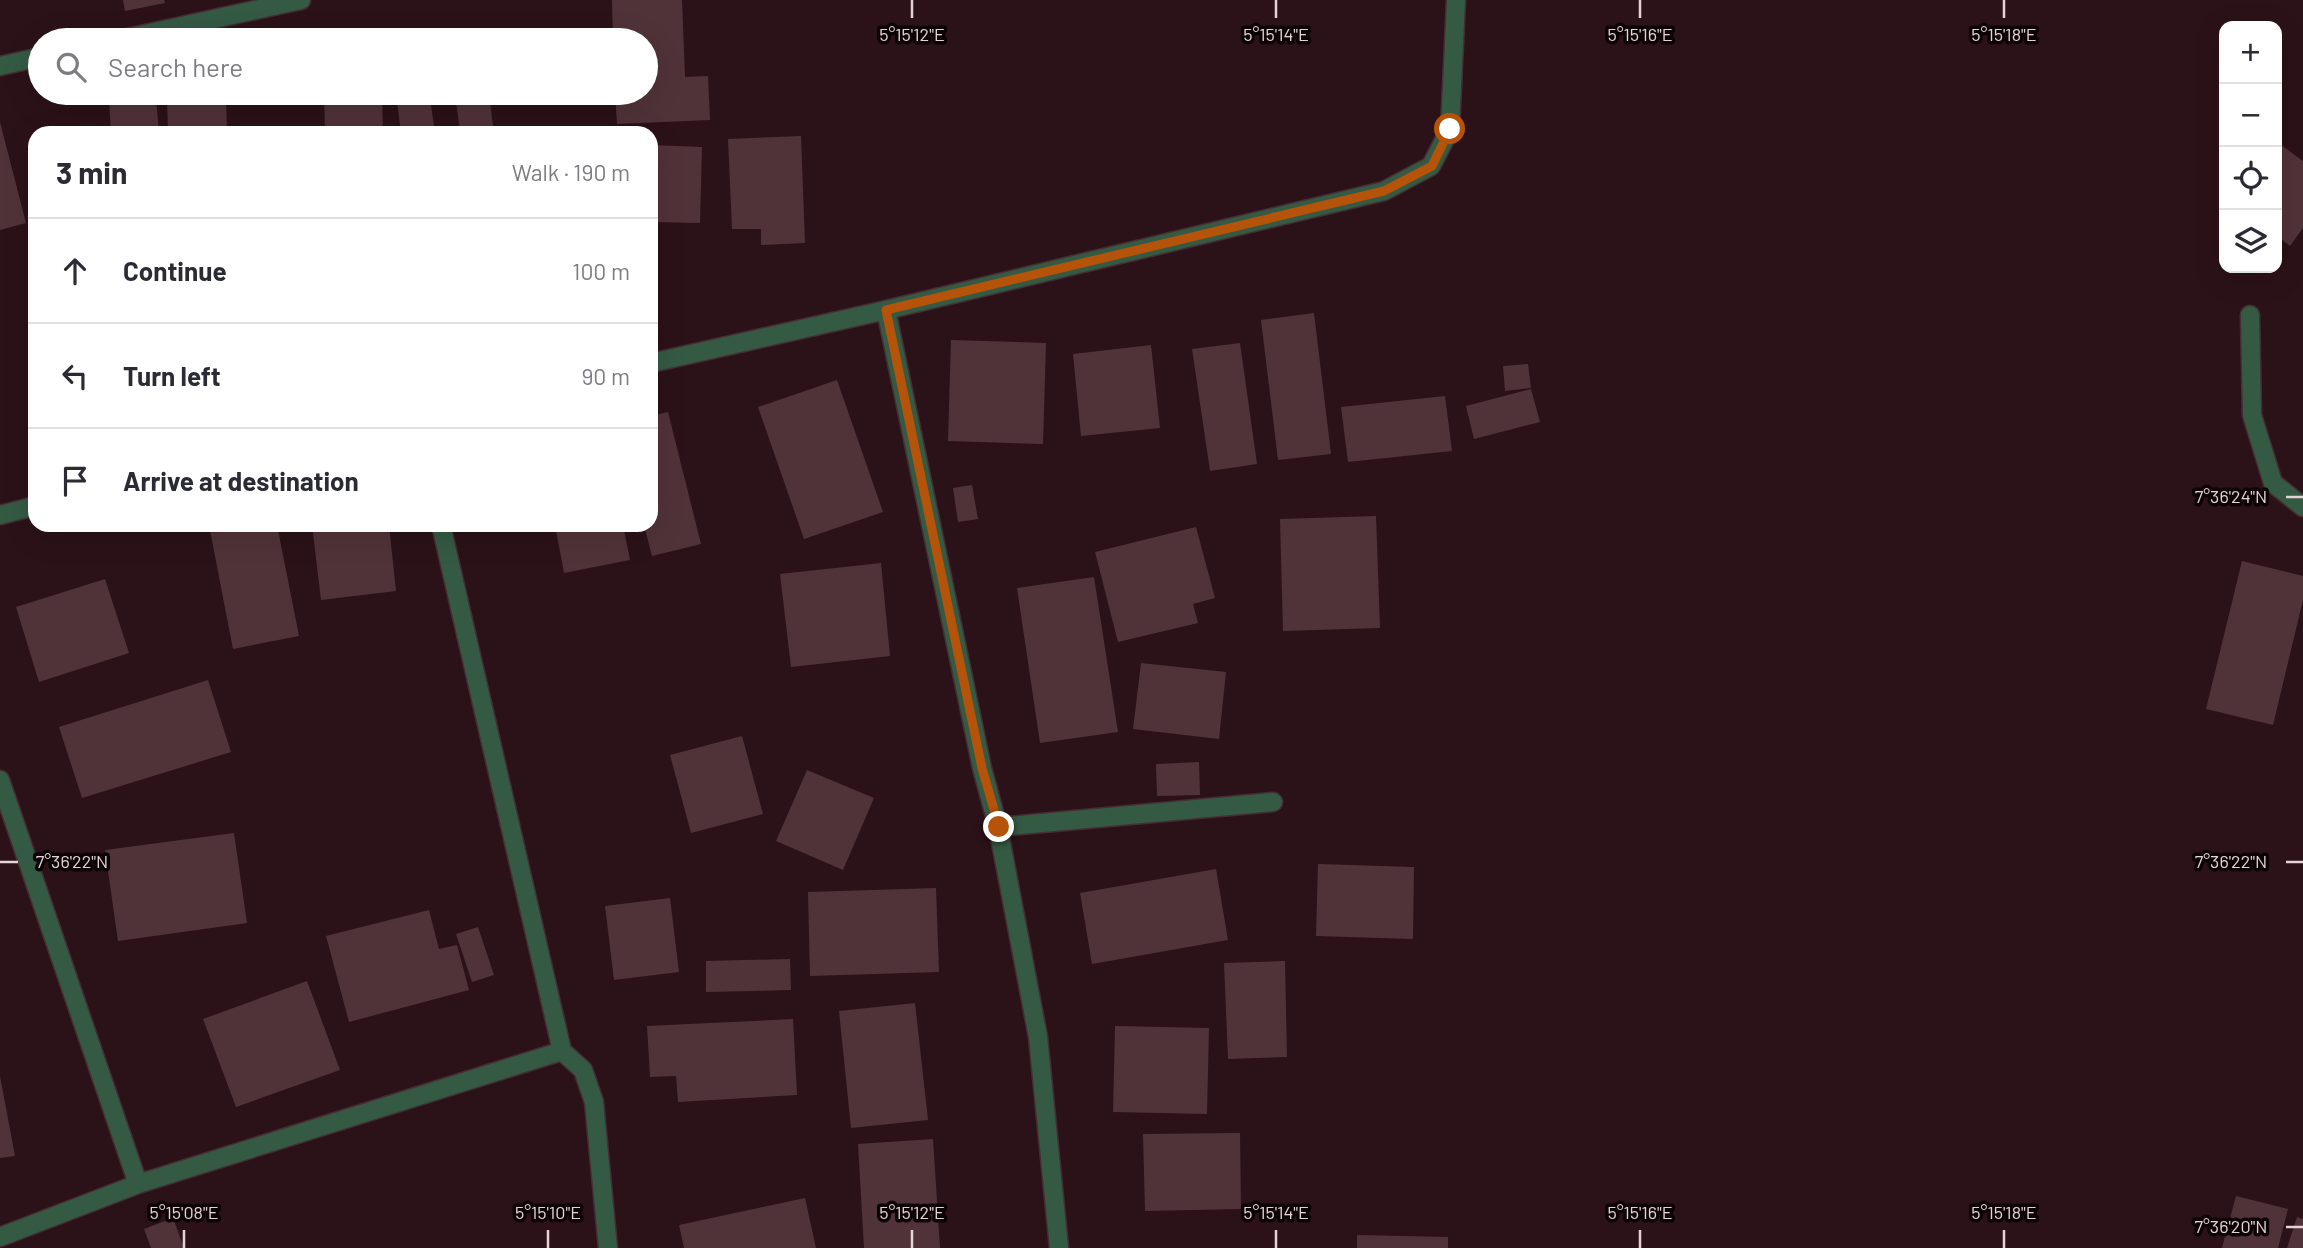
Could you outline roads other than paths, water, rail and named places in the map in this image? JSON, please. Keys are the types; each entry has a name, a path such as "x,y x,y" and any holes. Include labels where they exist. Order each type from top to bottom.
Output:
{"street":[{"path":"173,28 301,0"},
{"path":"658,361 1384,191 1432,166 1450,129 1456,0"},
{"path":"0,66 28,60"},
{"path":"886,310 982,768 999,827 1038,1037 1059,1248"},
{"path":"2250,315 2252,415 2273,483 2303,507"},
{"path":"0,515 28,508"},
{"path":"443,532 562,1051 583,1070 594,1102 608,1248"},
{"path":"0,780 138,1184"},
{"path":"999,827 1273,802"},
{"path":"0,1237 138,1184 562,1051"}]}
